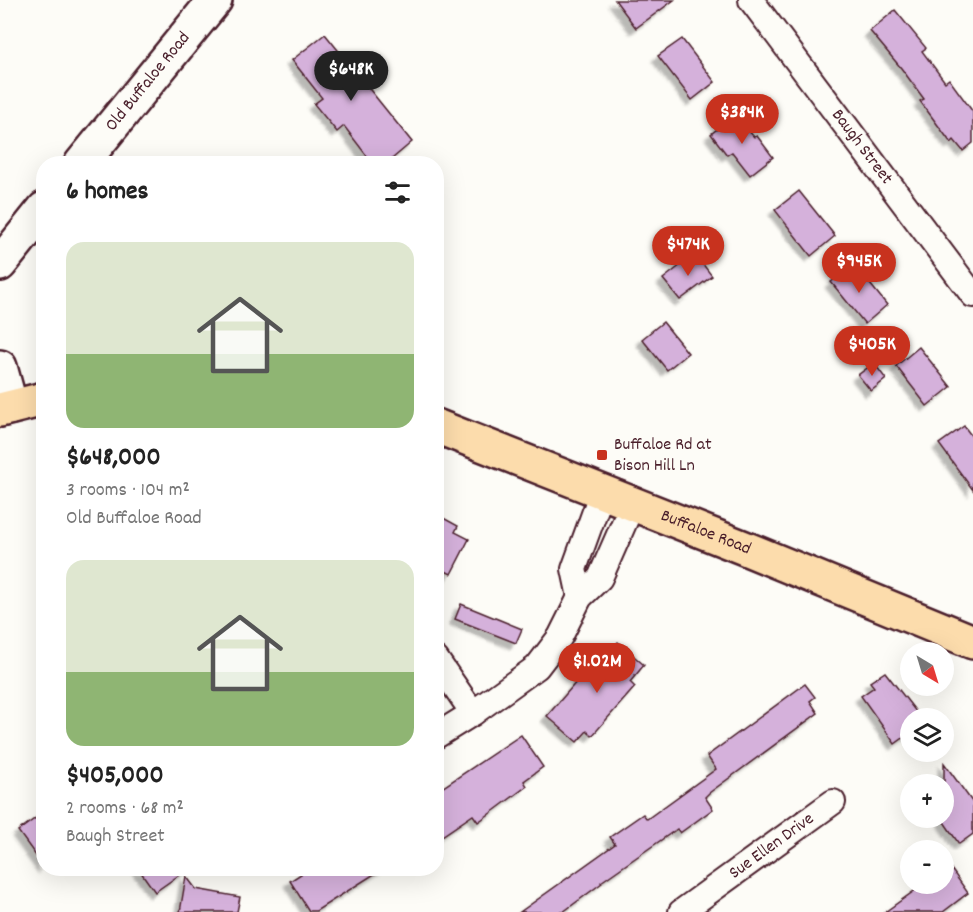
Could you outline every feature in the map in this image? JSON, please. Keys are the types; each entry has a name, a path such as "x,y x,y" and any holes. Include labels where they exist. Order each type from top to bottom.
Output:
{"main road":[{"path":"5,408 36,401"},
{"name":"Buffaloe Road","path":"444,429 742,547 973,642"}],"street":[{"name":"Old Buffaloe Road","path":"88,156 215,0"},
{"name":"Baugh Street","path":"751,0 973,295"},
{"path":"0,264 36,219"},
{"path":"0,367 5,408"},
{"path":"580,597 574,569 602,492"},
{"path":"444,731 537,667 560,637 580,597 600,578 632,505"},
{"path":"444,671 473,713"},
{"name":"Sue Ellen Drive","path":"681,912 708,904 834,802"}],"building":[{"path":"615,0 674,0 636,28"},
{"path":"895,10 926,48 922,51 945,82 949,79 973,112 973,143 963,151 954,140 951,143 920,101 924,99 870,31"},
{"path":"325,34 412,142 395,156 367,156 344,126 337,132 314,104 322,98 292,60"},
{"path":"682,39 715,82 692,100 658,56"},
{"path":"735,115 754,137 757,136 773,157 750,175 732,152 727,155 711,134"},
{"path":"799,191 835,236 811,256 775,210"},
{"path":"695,254 712,276 680,300 663,279"},
{"path":"854,264 887,305 865,324 831,282"},
{"path":"663,322 688,353 667,370 642,339"},
{"path":"919,347 951,387 927,406 896,366"},
{"path":"874,363 886,379 871,391 858,375"},
{"path":"964,426 973,438 973,490 939,444"},
{"path":"444,518 458,526 455,532 469,539 451,574 444,570"},
{"path":"461,604 522,629 516,643 455,619"},
{"path":"618,642 644,665 630,682 635,687 592,736 587,731 577,742 547,716 596,659 600,663"},
{"path":"885,672 900,691 900,696 904,696 913,708 900,708 900,740 895,744 861,696 874,687 870,682"},
{"path":"805,684 815,697 810,701 818,713 709,793 705,797 713,809 680,833 677,829 601,882 563,912 520,912 615,844 610,837 643,814 647,819 716,769 707,756"},
{"path":"521,735 543,767 524,781 527,786 478,822 473,815 444,835 444,787"},
{"path":"944,763 952,774 944,774"},
{"path":"954,777 973,803 973,834 959,844 948,828 954,828"},
{"path":"36,818 36,856 18,831"},
{"path":"954,873 968,893 943,912 885,912 910,894 954,894"},
{"path":"144,876 178,876 155,892"},
{"path":"186,876 196,889 240,897 237,912 180,912"},
{"path":"298,876 371,876 316,911 309,911 290,881"}],"place":[{"name":"Buffaloe Rd at Bison Hill Ln","path":"602,455"}]}
